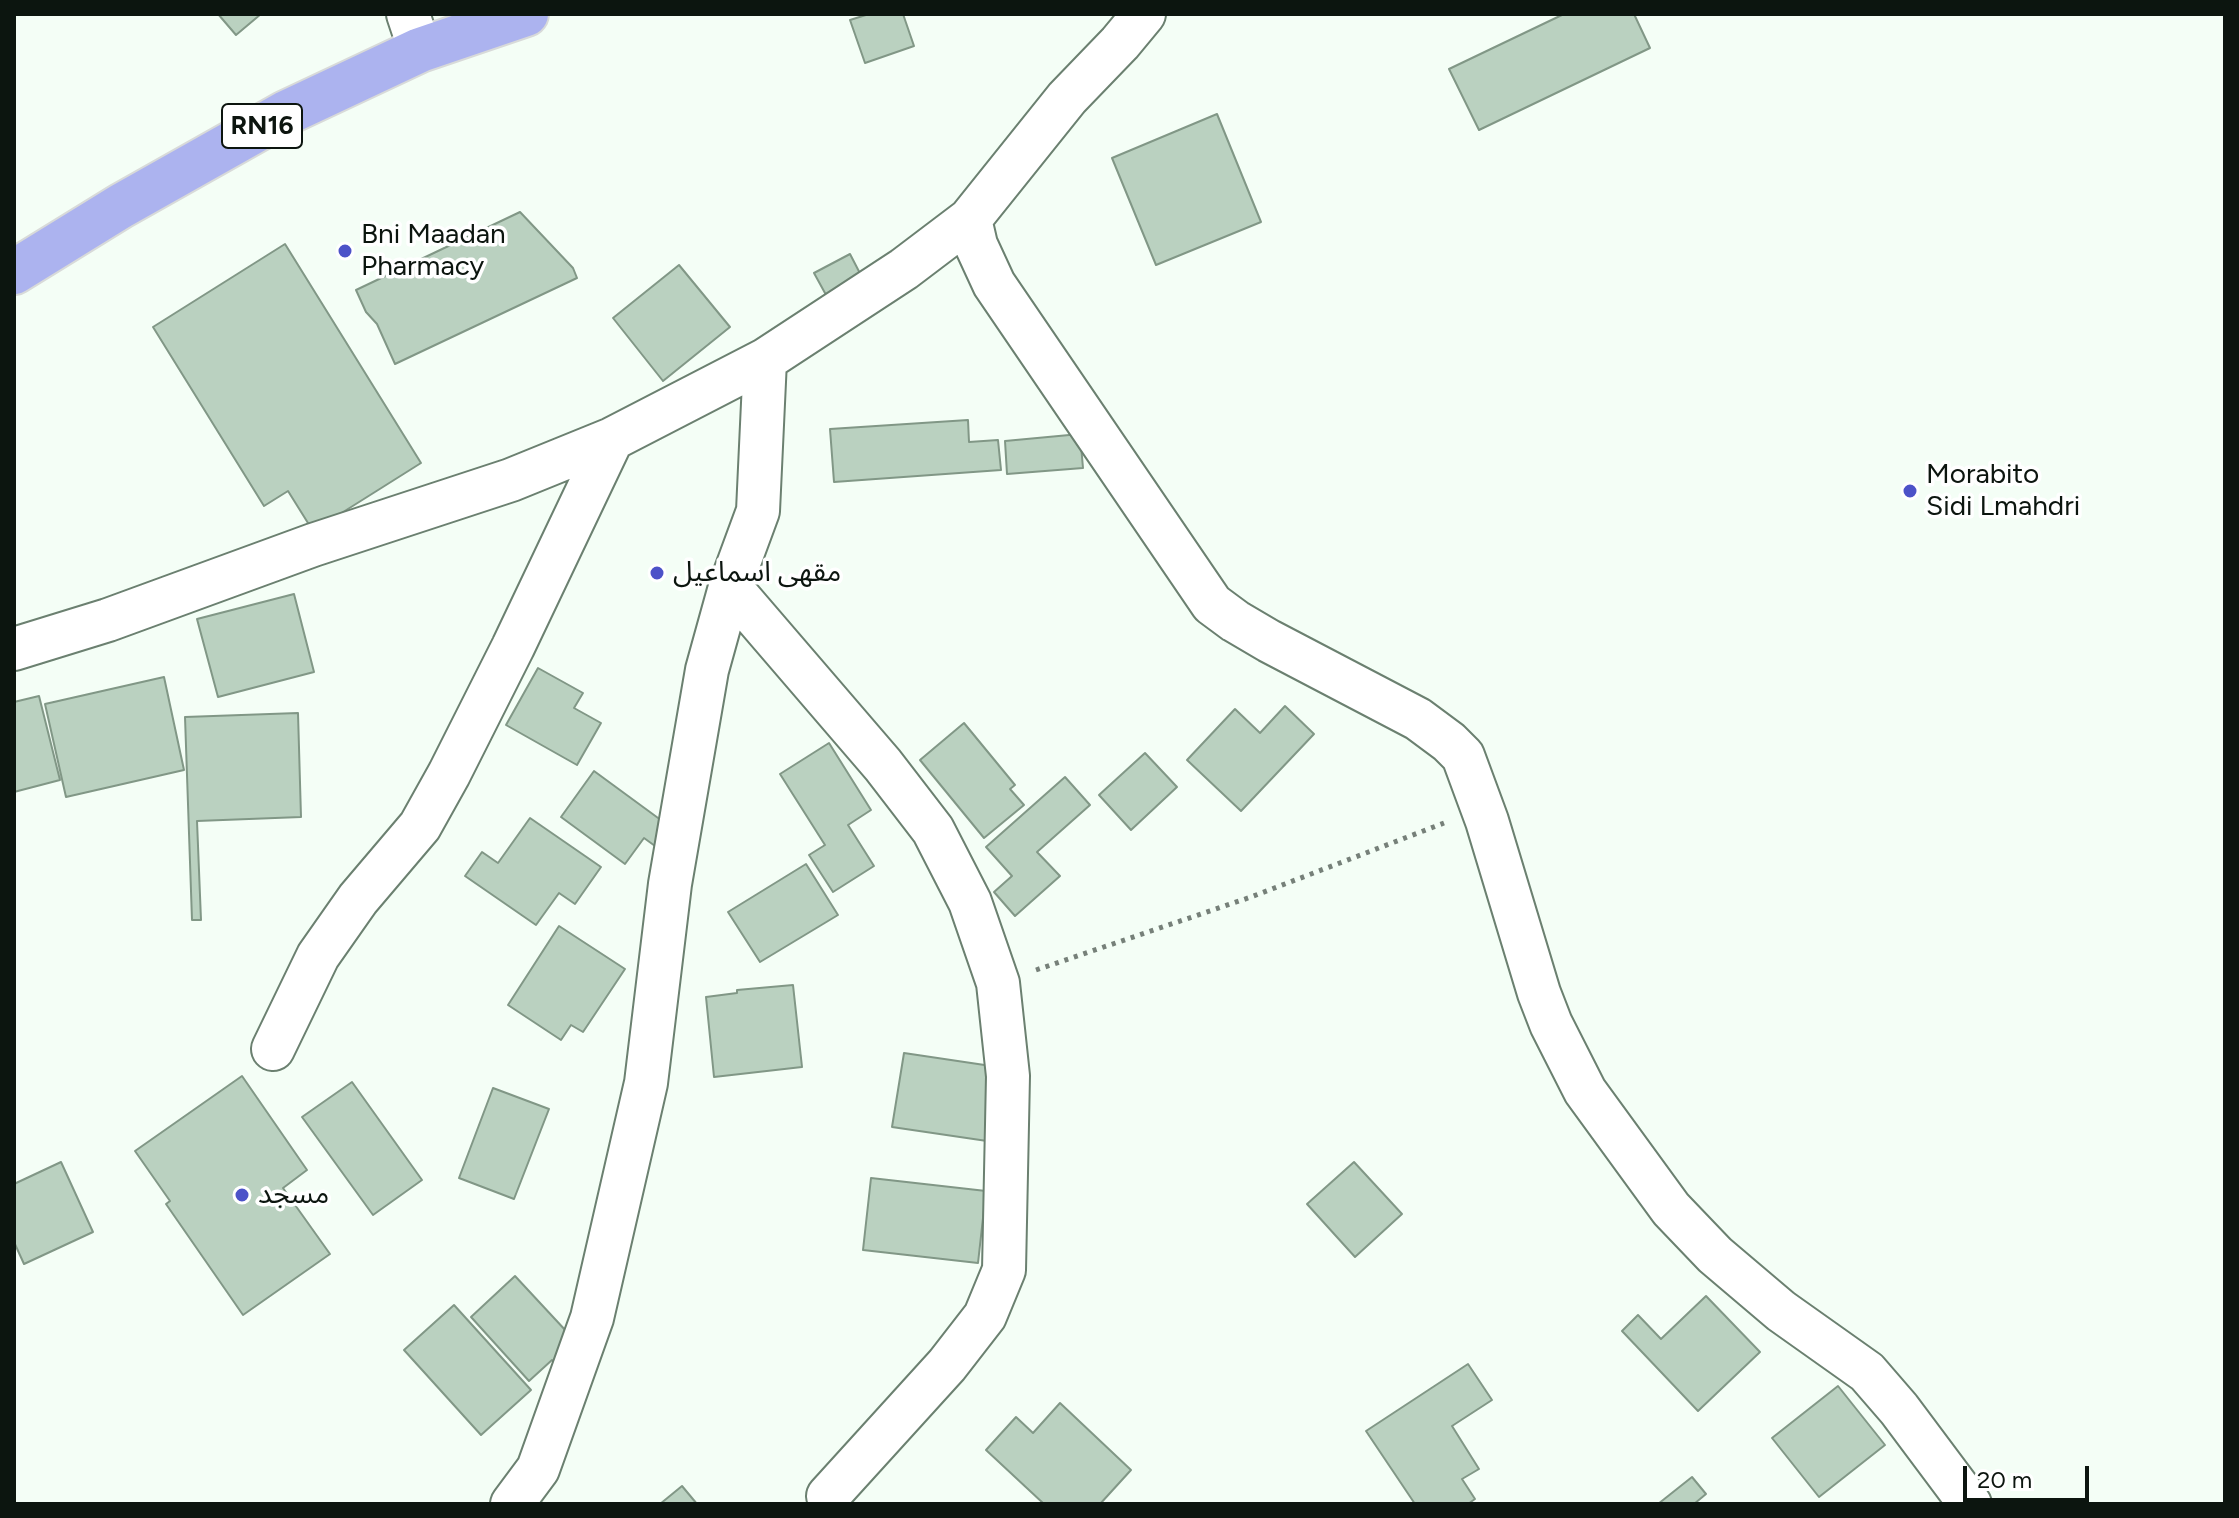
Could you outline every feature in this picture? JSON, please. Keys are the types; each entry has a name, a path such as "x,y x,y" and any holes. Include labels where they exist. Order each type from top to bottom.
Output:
{"main road":[{"name":"RN16","path":"14,272 121,206 286,113 414,32 526,14"}],"street":[{"path":"14,649 108,620 313,545 511,480 612,439 765,360 904,269 970,219 1067,98 1144,14"},
{"path":"970,219 976,245 994,284 1212,604 1269,641 1418,719 1463,756 1539,993 1585,1091 1671,1209 1715,1255 1781,1311 1867,1372 1899,1409 1970,1504"},
{"path":"512,1504 538,1469 592,1318 646,1083 670,884 707,670 730,587 758,511 765,360"},
{"path":"273,1049 318,956 358,899 420,826 513,647 612,439"},
{"path":"730,587 883,765 933,830 970,902 998,983 1008,1076 1004,1270 985,1316 947,1365 828,1496"}],"path":[{"path":"998,983 1251,897 1482,809"}],"building":[{"path":"218,14 261,14 236,35"},
{"path":"869,14 903,14 914,46 865,63 850,20"},
{"path":"1564,14 1634,14 1650,48 1479,130 1449,69"},
{"path":"1217,114 1261,222 1156,265 1112,158"},
{"path":"520,212 573,268 577,278 395,364 377,324 366,312 356,290"},
{"path":"285,244 421,463 313,531 288,491 264,506 153,327"},
{"path":"850,254 866,285 831,304 814,273"},
{"path":"679,265 730,327 663,381 613,318"},
{"path":"968,420 969,442 998,440 1001,470 834,482 830,429"},
{"path":"1080,434 1083,468 1007,474 1005,441"},
{"path":"294,594 314,672 218,697 197,619"},
{"path":"538,668 583,693 574,708 601,723 577,765 506,725"},
{"path":"164,677 184,770 66,797 45,704"},
{"path":"39,696 60,780 14,792 14,702"},
{"path":"1285,706 1314,734 1241,811 1187,760 1235,709 1260,733"},
{"path":"298,713 301,817 197,821 201,920 192,920 185,717"},
{"path":"964,723 1015,785 1010,789 1024,805 984,838 920,760"},
{"path":"829,743 871,810 848,825 874,866 833,892 809,855 825,845 780,774"},
{"path":"1145,753 1177,787 1131,830 1099,795"},
{"path":"594,771 669,826 655,846 644,838 625,864 561,817"},
{"path":"1065,777 1090,805 1037,852 1060,876 1015,916 994,892 1012,876 986,847"},
{"path":"530,818 601,867 575,904 559,893 536,925 465,876 482,852 498,863"},
{"path":"806,864 838,915 760,962 728,912"},
{"path":"559,926 625,969 583,1032 571,1025 561,1040 508,1005"},
{"path":"793,985 802,1067 714,1077 706,997 737,993 737,990"},
{"path":"904,1053 998,1067 987,1141 892,1127"},
{"path":"242,1076 307,1170 283,1188 330,1254 243,1315 166,1204 170,1201 135,1151"},
{"path":"352,1082 422,1180 373,1215 302,1117"},
{"path":"493,1088 549,1109 514,1199 459,1178"},
{"path":"61,1162 93,1232 24,1264 14,1242 14,1184"},
{"path":"1354,1162 1402,1214 1355,1257 1307,1204"},
{"path":"871,1178 986,1191 978,1263 863,1250"},
{"path":"515,1276 580,1346 557,1367 552,1360 529,1381 471,1317"},
{"path":"1706,1296 1760,1352 1698,1411 1622,1331 1638,1315 1661,1339"},
{"path":"454,1305 531,1390 481,1435 404,1350"},
{"path":"1468,1364 1492,1400 1452,1426 1479,1469 1462,1479 1475,1499 1468,1504 1415,1504 1366,1431"},
{"path":"1838,1386 1885,1445 1819,1497 1772,1438"},
{"path":"1060,1403 1131,1470 1100,1504 1044,1504 986,1450 1016,1417 1033,1433"},
{"path":"1692,1477 1706,1494 1694,1504 1658,1504"},
{"path":"682,1486 697,1504 660,1504"}],"place":[{"name":"Bni Maadan Pharmacy","path":"345,251"},
{"name":"Morabito Sidi Lmahdri","path":"1910,491"},
{"name":"مقهى اسماعيل","path":"657,573"},
{"name":"مسجد","path":"242,1195"}]}
